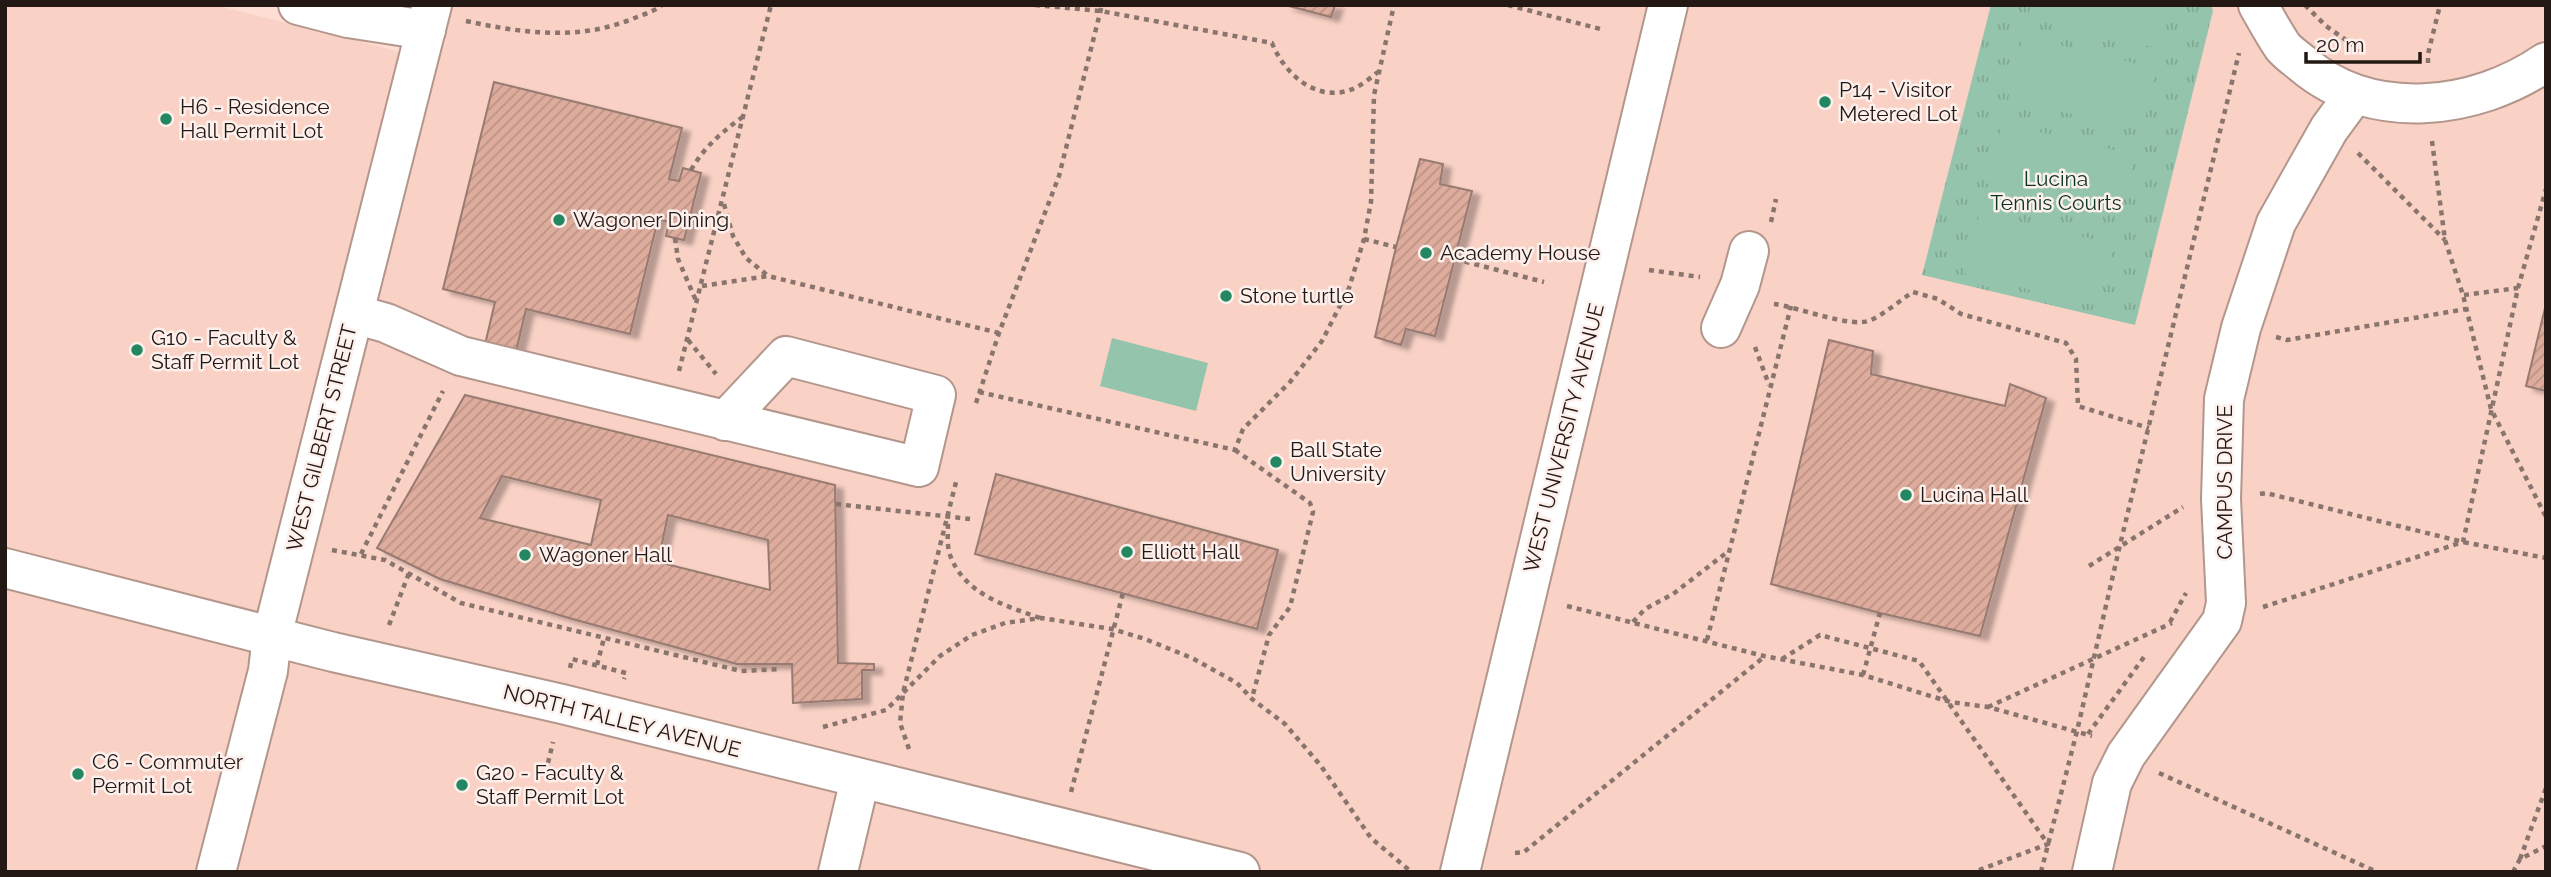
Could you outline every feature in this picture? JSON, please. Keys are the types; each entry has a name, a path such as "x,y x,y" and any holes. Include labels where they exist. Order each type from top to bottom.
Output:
{"street":[{"path":"298,5 348,18 429,17"},
{"name":"WEST UNIVERSITY AVENUE","path":"1460,872 1668,5"},
{"path":"2258,5 2284,48 2318,76 2354,95 2428,104 2480,95 2546,62"},
{"name":"WEST GILBERT STREET","path":"216,872 268,671 272,636 429,17"},
{"name":"CAMPUS DRIVE","path":"2222,621 2226,603 2221,499 2224,398 2241,328 2276,223 2329,129 2354,95"},
{"path":"1721,328 1744,268"},
{"path":"354,314 386,323 461,356 725,421 919,467 936,395 786,356 725,421"},
{"name":"NORTH TALLEY AVENUE","path":"5,568 333,652 562,704 1240,872"},
{"path":"2092,872 2112,783 2126,755 2222,621"},
{"path":"838,872 860,779"}],"path":[{"path":"429,17 462,20 509,30 558,34 613,27 662,5"},
{"path":"670,407 771,5"},
{"path":"1035,5 1101,8 1272,43 1279,62 1303,84 1325,94 1350,90 1379,72"},
{"path":"1235,450 1243,429 1290,382 1322,341 1349,288 1364,239 1371,202 1374,95 1394,5"},
{"path":"1508,5 1604,30"},
{"path":"2305,5 2326,26 2369,55"},
{"path":"2428,75 2428,54 2440,5"},
{"path":"976,404 999,334 1059,176 1101,8"},
{"path":"2041,872 2241,47"},
{"path":"691,170 718,134 745,115"},
{"path":"2432,136 2445,240 2463,295 2491,409 2546,517"},
{"path":"2357,152 2445,240"},
{"path":"2463,542 2518,288 2546,189"},
{"path":"723,202 733,236 746,258 768,276"},
{"path":"675,238 678,259 697,304"},
{"path":"1364,239 1396,247"},
{"path":"1455,259 1544,282"},
{"path":"1649,270 1744,268 1754,302 1791,306 1855,323 1870,320 1913,292 1938,299 1961,314 2066,343 2076,359 2078,406 2150,428"},
{"path":"702,286 768,276 999,334"},
{"path":"2463,295 2518,288"},
{"path":"1707,640 1791,306"},
{"path":"2241,328 2287,340 2466,309"},
{"path":"361,554 461,356"},
{"path":"979,392 1235,450 1310,503 1313,512 1290,607 1269,635 1252,699"},
{"path":"905,790 913,760 900,723 903,693 957,479"},
{"path":"2221,499 2266,493 2463,542 2546,558"},
{"path":"836,504 970,519"},
{"path":"2089,566 2185,506 2186,518"},
{"path":"948,516 949,550 960,575 980,593 1005,606 1041,618 1112,629 1145,639 1192,658 1237,683 1252,699 1285,724 1321,766 1371,838 1409,870"},
{"path":"1988,706 2170,622 2189,625 2222,621 2463,542"},
{"path":"1633,622 1645,609 1673,594 1731,549"},
{"path":"331,550 385,560 461,603 741,671 781,669"},
{"path":"385,635 409,573"},
{"path":"2162,634 2189,588"},
{"path":"1062,829 1123,593"},
{"path":"1567,606 1764,656 1863,676 1950,702 1988,706 2097,737"},
{"path":"1863,676 1880,613"},
{"path":"788,762 799,733 886,710 940,656 972,635 1005,623 1041,618"},
{"path":"1781,659 1820,635 1919,661 2048,844"},
{"path":"597,665 604,638"},
{"path":"1515,853 1524,852 1764,656"},
{"path":"2088,734 2145,656"},
{"path":"572,659 626,673"},
{"path":"2149,768 2377,872"},
{"path":"2513,872 2546,788"},
{"path":"1974,872 2048,844"},
{"path":"2520,859 2546,846"}],"shaded area":[{"name":"Ball State University","path":"5,5 215,5 401,52 446,5 2546,5 2546,872 5,872"}],"green space":[{"name":"Lucina Tennis Courts","path":"1991,5 2211,5 2213,11 2135,325 1922,275"},
{"path":"2031,5 2171,5 2161,49 2028,17"},
{"path":"2023,36 2157,69 2142,131 2008,99"},
{"path":"2002,123 2135,155 2120,216 1987,184"},
{"path":"1980,212 2113,244 2098,306 1965,274"},
{"path":"1112,338 1208,363 1196,411 1100,386"}],"building":[{"path":"1285,5 1335,5 1331,17"},
{"name":"Wagoner Dining","path":"494,82 682,128 669,179 679,181 683,168 701,173 684,240 666,236 669,222 658,219 630,334 526,309 514,360 483,353 495,302 443,289"},
{"name":"Academy House","path":"1420,159 1443,164 1440,184 1472,191 1435,336 1406,329 1401,345 1375,337"},
{"path":"2546,304 2546,391 2526,386"},
{"name":"Lucina Hall","path":"1829,340 1873,351 1871,374 2005,406 2010,384 2046,398 1980,636 1771,584"},
{"name":"Wagoner Hall","path":"465,395 835,485 838,663 874,664 874,670 862,670 862,699 793,703 792,664 737,664 569,618 440,579 377,548","holes":["502,476 601,500 591,545 480,518","668,515 768,540 770,590 658,562"]},
{"name":"Elliott Hall","path":"996,474 1278,550 1257,629 975,554"}],"place":[{"name":"P14 - Visitor Metered Lot","path":"1825,102"},
{"name":"H6 - Residence Hall Permit Lot","path":"166,119"},
{"name":"Wagoner Dining","path":"559,220"},
{"name":"Academy House","path":"1426,253"},
{"name":"Stone turtle","path":"1226,296"},
{"name":"G10 - Faculty & Staff Permit Lot","path":"137,350"},
{"name":"Ball State University","path":"1276,462"},
{"name":"Lucina Hall","path":"1906,495"},
{"name":"Elliott Hall","path":"1127,552"},
{"name":"Wagoner Hall","path":"525,555"},
{"name":"C6 - Commuter Permit Lot","path":"78,774"},
{"name":"G20 - Faculty & Staff Permit Lot","path":"462,785"}]}
